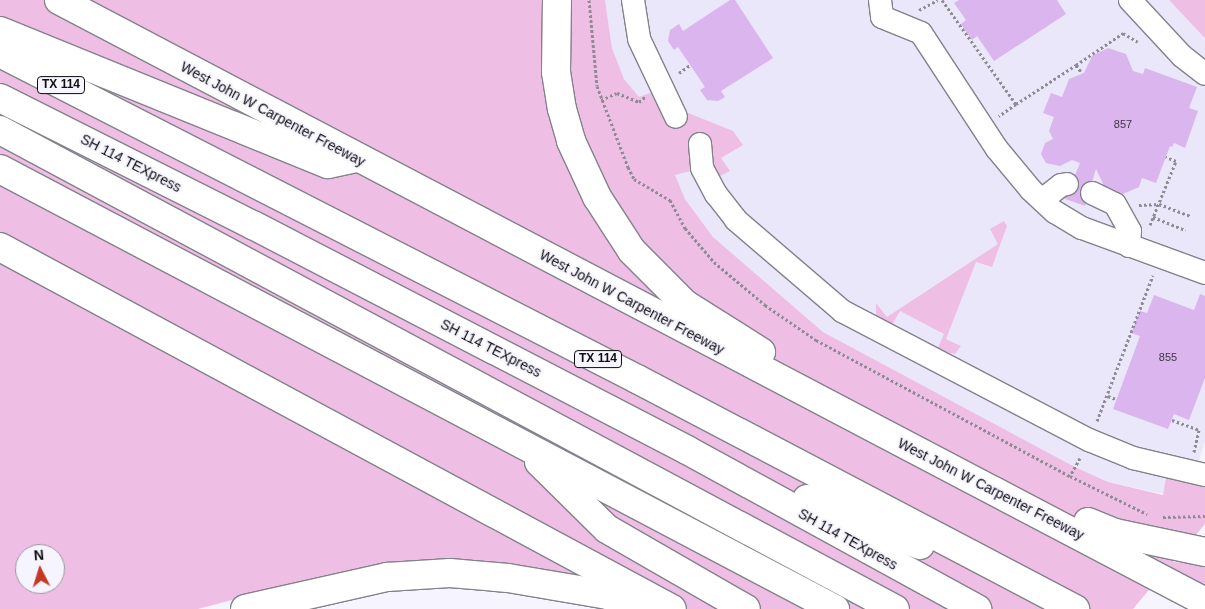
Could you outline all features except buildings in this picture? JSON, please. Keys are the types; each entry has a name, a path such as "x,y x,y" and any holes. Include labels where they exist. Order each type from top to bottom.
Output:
{"main road":[{"name":"West John W Carpenter Freeway","path":"60,0 356,158 926,457 993,489 1205,602"},
{"path":"557,0 556,72 570,136 597,197 632,251 685,304 782,365 880,418 926,457"},
{"path":"0,31 328,164 356,158"},
{"name":"TX 114","path":"0,53 628,374 1073,608"},
{"name":"SH 114 TEXpress","path":"0,98 262,229 688,450 977,609"},
{"path":"0,130 895,609"},
{"path":"0,169 835,609"},
{"path":"0,247 672,609"},
{"path":"522,445 607,529 746,609"},
{"path":"688,450 1073,608"},
{"path":"993,489 1029,497 1116,534 1202,548"},
{"path":"245,609 387,577 450,573 508,578 608,595 646,609"}],"lane":[{"path":"633,0 640,39 676,117"},
{"path":"880,0 882,17 921,33 997,149 1055,212 1082,228 1205,273"},
{"path":"1130,0 1182,56 1205,74"},
{"path":"700,144 702,168 716,194 736,220 842,311 1089,440 1133,458 1197,472"},
{"path":"1042,200 1061,185 1067,184"},
{"path":"1092,193 1115,204 1130,231 1129,246"}],"path":[{"path":"914,13 938,0"},
{"path":"942,0 1016,104"},
{"path":"1004,125 999,117 1123,33 1138,42"},
{"path":"1076,65 1082,73"},
{"path":"1148,230 1176,161 1166,157"},
{"path":"1133,206 1159,204 1191,216"},
{"path":"1153,217 1186,230"},
{"path":"1150,515 1070,476 1089,440 1108,396 1160,258"},
{"path":"1108,396 1116,399"},
{"path":"1172,420 1200,430 1197,472"},
{"path":"1158,516 1205,516"}],"shaded area":[{"path":"0,0 605,0 612,48 624,79 639,97 653,92 671,106 733,131 743,145 721,158 730,171 720,176 714,169 702,168 675,175 685,199 713,237 823,332 1075,467 1108,482 1163,495 1166,478 1205,485 1205,524 1173,562 1205,564 1205,596 1163,573 1133,609 649,609 546,577 273,589 198,609 0,609"},
{"path":"605,0 1169,0 1205,38 1205,441 1187,499 1108,482 1075,467 823,332 713,237 685,199 639,98 624,79 612,48"},
{"path":"1169,0 1205,0 1205,38 1201,34"},
{"path":"1004,221 1007,226 992,267 976,262 946,339 961,346 955,354 937,350 944,334 900,311 892,325 876,316 876,303 887,317 998,244 990,229"}]}
